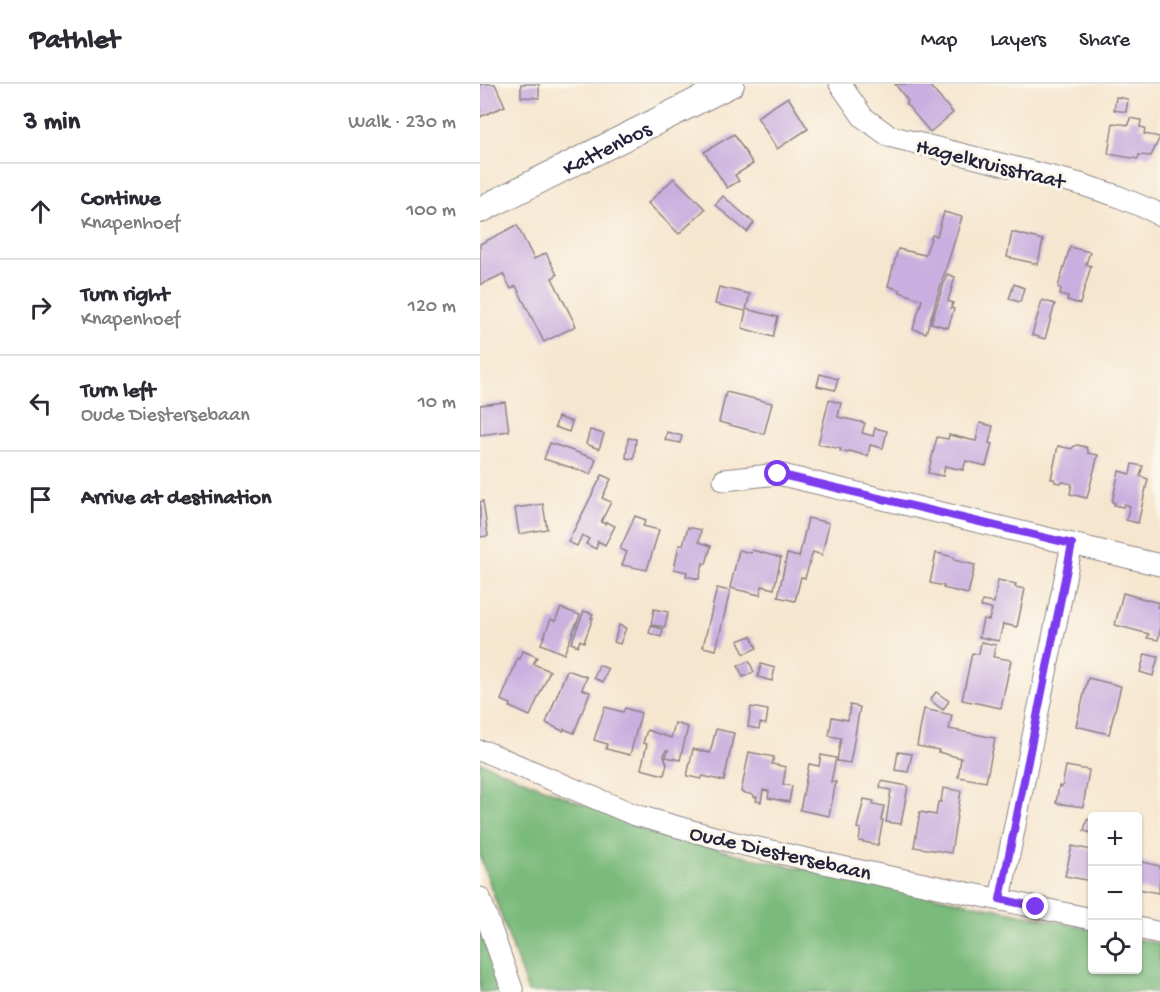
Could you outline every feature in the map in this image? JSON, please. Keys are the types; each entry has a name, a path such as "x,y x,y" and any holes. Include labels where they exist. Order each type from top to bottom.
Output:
{"main road":[{"name":"Kattenbos","path":"480,210 731,84"}],"street":[{"name":"Hagelkruisstraat","path":"840,84 863,117 889,136 1080,184 1117,196 1160,216"},
{"path":"724,480 778,474 1160,565"},
{"path":"1000,899 1072,544"},
{"name":"Oude Diestersebaan","path":"480,751 635,815 736,843 1088,918"},
{"path":"480,898 513,992"},
{"path":"1142,929 1160,933"}],"green space":[{"path":"480,762 636,826 751,858 1088,928 1088,974 1142,974 1142,940 1160,944 1160,992 528,992 480,856"},
{"path":"480,928 502,992 480,992"}],"building":[{"path":"480,84 495,84 505,106 480,117"},
{"path":"521,84 539,84 539,98 521,97"},
{"path":"895,84 928,84 953,113 930,132 906,104 908,101"},
{"path":"788,97 808,129 777,149 757,117"},
{"path":"1116,97 1128,99 1126,112 1114,110"},
{"path":"1130,118 1141,120 1140,127 1145,128 1144,134 1160,137 1151,156 1139,155 1138,159 1108,154 1113,123 1129,125"},
{"path":"734,134 753,164 735,175 739,181 727,188 704,152"},
{"path":"674,178 705,209 679,234 648,203"},
{"path":"723,196 754,223 747,232 715,205"},
{"path":"944,212 962,217 926,333 913,329 922,300 888,286 898,249 925,255 932,235 937,236"},
{"path":"517,225 534,259 546,253 557,275 552,278 576,326 544,342 516,286 511,289 503,274 480,285 480,244"},
{"path":"1012,232 1043,240 1038,264 1007,257"},
{"path":"1070,247 1090,252 1086,264 1091,266 1080,304 1060,295 1061,289 1058,287"},
{"path":"947,274 955,277 948,301 953,303 951,308 954,309 948,328 931,323"},
{"path":"1014,284 1024,288 1020,302 1009,299"},
{"path":"719,287 750,294 746,309 778,317 773,337 742,328 746,311 715,304"},
{"path":"1042,300 1055,304 1045,339 1032,335"},
{"path":"820,374 838,379 835,390 817,386"},
{"path":"726,392 772,403 764,434 719,422"},
{"path":"829,400 841,403 838,417 865,423 862,433 873,436 875,428 887,431 883,448 870,445 868,456 818,444"},
{"path":"505,402 509,431 480,435 480,405"},
{"path":"558,417 572,422 569,432 555,427"},
{"path":"980,423 993,426 989,443 992,444 986,466 966,461 963,470 945,466 943,476 928,473 937,437 948,439 949,435 976,441"},
{"path":"590,430 604,434 599,449 586,444"},
{"path":"667,432 682,436 680,443 665,440"},
{"path":"628,438 636,439 634,459 626,458"},
{"path":"550,443 596,459 591,474 544,459"},
{"path":"1077,445 1086,447 1088,453 1098,455 1087,498 1070,494 1072,484 1055,482 1051,479 1058,446 1072,449"},
{"path":"1132,464 1143,466 1140,476 1148,479 1138,523 1126,520 1130,506 1114,505 1115,503 1112,502 1119,471 1130,474"},
{"path":"602,475 611,479 602,498 611,502 601,522 615,526 605,545 598,541 596,549 586,544 589,539 582,535 577,546 568,542"},
{"path":"483,501 488,536 480,537 480,502"},
{"path":"543,504 547,529 519,534 515,508"},
{"path":"635,516 646,520 643,526 659,530 647,570 622,565 627,552 620,549"},
{"path":"808,518 829,523 822,555 813,552 805,578 801,577 795,601 778,597 787,554 799,557"},
{"path":"688,527 701,530 699,542 711,546 699,579 686,576 687,572 674,569 679,545 683,545"},
{"path":"739,550 751,553 752,550 781,558 774,589 762,586 760,595 730,588"},
{"path":"936,553 975,565 968,594 930,583"},
{"path":"998,580 1016,584 1015,587 1025,589 1017,627 1003,624 999,641 979,637 983,619 989,620 992,609 981,607 982,601 994,603"},
{"path":"717,588 730,591 716,650 703,647"},
{"path":"1123,593 1159,603 1157,607 1160,608 1158,640 1147,638 1149,634 1115,625"},
{"path":"561,608 580,615 564,654 541,644 551,619 555,621"},
{"path":"654,609 668,612 665,627 651,625"},
{"path":"584,611 593,614 591,618 593,618 584,642 580,640 578,646 571,643"},
{"path":"619,625 626,628 620,644 614,642"},
{"path":"651,626 663,629 661,637 649,633"},
{"path":"751,636 757,648 744,654 738,641"},
{"path":"981,642 996,645 993,657 1011,660 1001,708 962,700 972,653 979,654"},
{"path":"523,651 537,657 533,664 550,671 530,716 501,700"},
{"path":"1145,654 1158,657 1153,676 1140,672"},
{"path":"749,661 754,672 743,677 738,666"},
{"path":"761,664 775,668 772,681 758,677"},
{"path":"599,665 608,669 603,682 594,678"},
{"path":"567,670 587,677 582,689 590,692 574,733 564,729 563,731 546,723"},
{"path":"1088,678 1121,686 1109,734 1076,726"},
{"path":"936,692 949,701 943,710 930,700"},
{"path":"850,705 860,707 850,763 837,761 841,738 829,736 832,717 848,720"},
{"path":"605,707 623,712 625,708 641,713 630,755 606,749 607,744 594,740"},
{"path":"751,707 768,710 766,724 760,723 759,729 748,727"},
{"path":"924,709 952,715 949,729 995,738 986,782 958,777 961,758 938,752 939,750 917,746"},
{"path":"675,723 688,727 680,760 666,757 668,750 666,750 664,756 667,764 664,775 641,769 647,744 643,743 647,730 671,738"},
{"path":"716,729 734,733 724,781 703,776 701,779 687,776 693,749 710,753"},
{"path":"749,752 774,757 772,764 786,767 783,784 792,786 789,802 768,798 769,791 763,790 761,802 756,801 757,797 754,795 741,792"},
{"path":"898,752 912,754 908,772 895,770"},
{"path":"821,755 836,758 831,782 836,782 829,816 800,810 809,764 819,766"},
{"path":"1066,766 1089,770 1083,807 1056,803"},
{"path":"881,781 908,786 901,824 886,822 891,790 880,788"},
{"path":"943,788 961,791 951,853 914,847 920,812 936,815"},
{"path":"864,799 884,806 878,845 859,841 861,829 857,828"},
{"path":"1087,819 1088,832 1084,831"},
{"path":"1072,846 1088,849 1088,880 1065,876"},
{"path":"1142,862 1160,866 1159,893 1142,890"}],"route":[{"path":"778,474 1072,544 1000,899 1036,907"}]}
